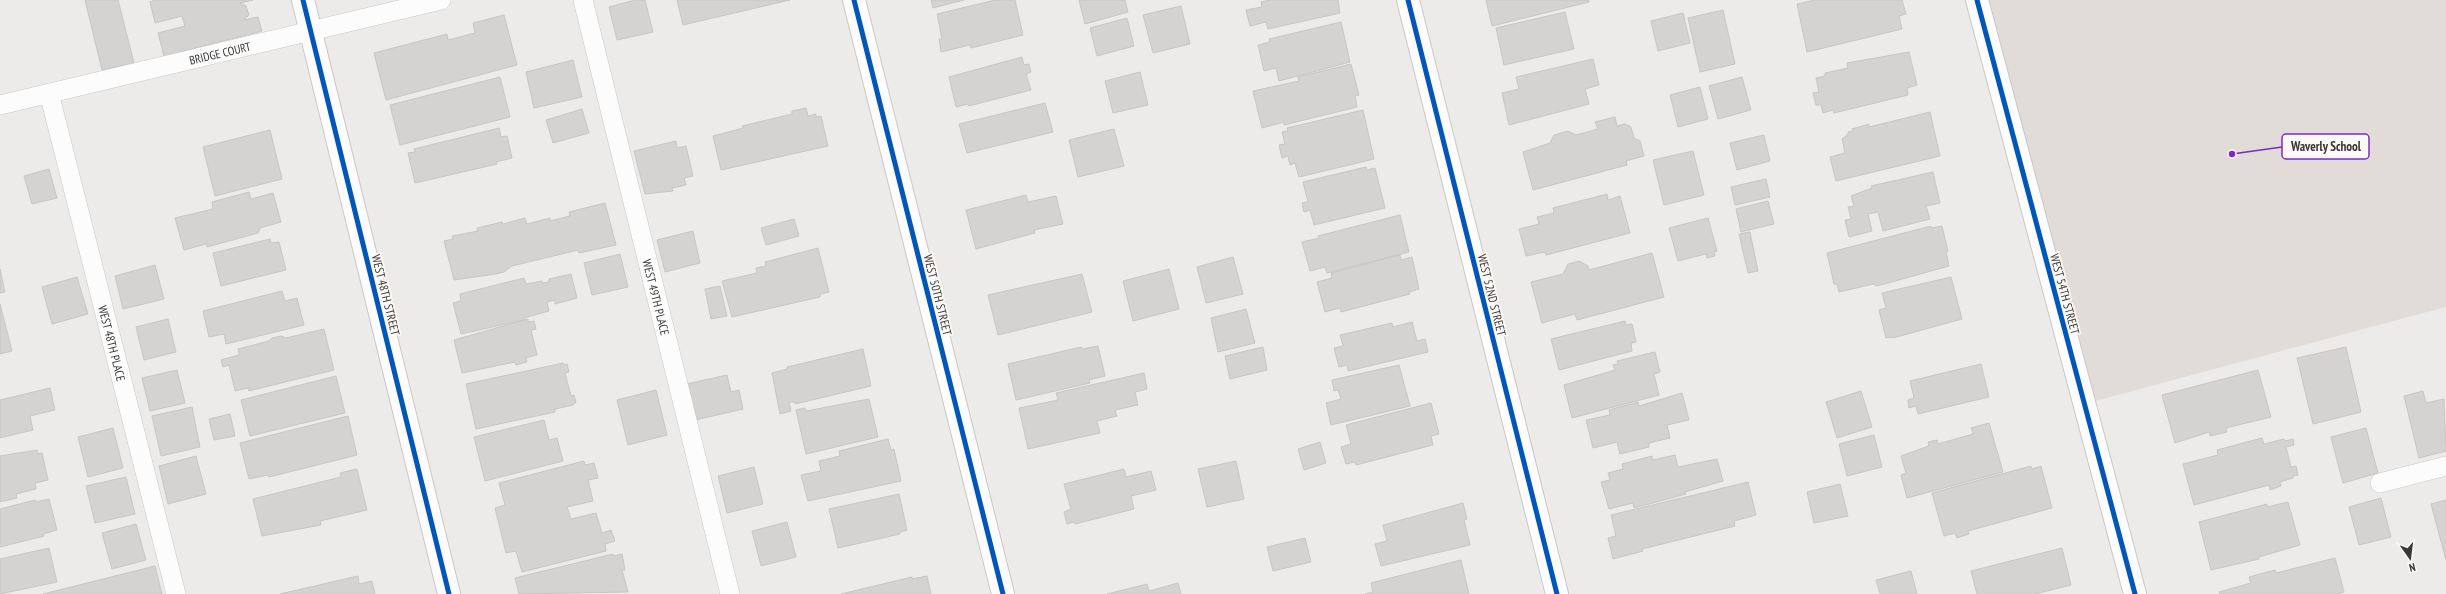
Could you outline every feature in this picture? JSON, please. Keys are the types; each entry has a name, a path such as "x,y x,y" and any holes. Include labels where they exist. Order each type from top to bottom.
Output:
{"street":[{"name":"WEST 48TH STREET","path":"303,0 449,594"},
{"name":"WEST 50TH STREET","path":"854,0 1003,594"},
{"name":"WEST 52ND STREET","path":"1408,0 1557,594"},
{"name":"WEST 54TH STREET","path":"1976,0 2134,594"}],"lane":[{"name":"BRIDGE COURT","path":"0,105 312,32 441,0"},
{"name":"WEST 49TH PLACE","path":"583,0 730,594"},
{"name":"WEST 48TH PLACE","path":"48,93 176,594"},
{"path":"2380,483 2446,466"}],"shaded area":[{"path":"1977,0 2446,0 2446,307 2084,404"}],"building":[{"path":"85,0 118,0 134,63 102,70"},
{"path":"155,0 253,0 240,3 246,6 249,15 244,20 258,17 262,31 164,56 158,33 185,26 182,16 155,23 150,2"},
{"path":"635,0 645,0 653,32 617,40 609,7"},
{"path":"677,0 790,0 683,25"},
{"path":"931,0 964,0 933,8"},
{"path":"995,0 1015,0 1023,35 971,48 970,45 941,52 939,39 942,39 937,14"},
{"path":"1079,0 1125,0 1128,12 1085,24"},
{"path":"1269,0 1338,0 1340,13 1268,29 1266,22 1250,26 1246,10 1262,7 1261,2"},
{"path":"1486,0 1589,0 1589,2 1492,26"},
{"path":"1815,0 1902,0 1906,14 1899,16 1902,29 1807,52 1797,4"},
{"path":"1181,6 1190,44 1153,53 1143,15"},
{"path":"1723,10 1735,64 1700,72 1688,18"},
{"path":"1565,12 1574,49 1504,65 1496,28"},
{"path":"1683,13 1690,43 1658,51 1651,21"},
{"path":"504,15 517,65 386,100 374,53 447,34 448,40 475,33 473,23"},
{"path":"1127,18 1134,46 1097,56 1090,28"},
{"path":"1341,22 1350,62 1279,81 1276,68 1264,71 1258,45 1270,42 1269,39"},
{"path":"1909,52 1917,85 1907,88 1908,95 1834,113 1833,110 1823,113 1821,105 1816,105 1813,93 1819,92 1816,78 1825,76 1825,73 1848,68 1847,63"},
{"path":"1022,57 1024,65 1029,64 1031,72 1026,74 1031,90 969,106 968,104 956,107 949,77"},
{"path":"1593,59 1599,85 1585,89 1589,104 1509,125 1502,93 1519,89 1516,77"},
{"path":"573,60 582,97 534,108 526,72"},
{"path":"1351,64 1359,95 1355,96 1357,107 1284,125 1284,122 1262,128 1253,91 1299,81 1298,77"},
{"path":"1140,72 1148,105 1113,113 1105,81"},
{"path":"500,77 510,117 400,145 390,105"},
{"path":"1742,77 1751,110 1718,119 1709,86"},
{"path":"1700,87 1708,119 1678,127 1670,95"},
{"path":"1045,103 1053,132 967,153 959,124"},
{"path":"806,108 808,116 816,114 816,117 821,116 828,146 721,170 713,136 743,128 742,126 792,114 792,111"},
{"path":"582,109 589,133 553,143 546,120"},
{"path":"1363,110 1374,159 1299,177 1295,163 1290,165 1288,156 1282,158 1279,145 1285,144 1282,132 1288,131 1287,128"},
{"path":"1930,112 1940,156 1836,181 1830,157 1845,153 1842,139 1848,134 1848,132 1853,131 1852,129 1869,124 1869,127"},
{"path":"1615,117 1617,126 1625,124 1631,127 1634,138 1640,141 1644,156 1626,161 1627,165 1533,190 1523,152 1550,143 1554,135 1568,131 1576,135 1598,129 1595,122"},
{"path":"499,128 501,137 507,136 512,158 496,162 497,164 415,183 408,153 415,152 414,149"},
{"path":"1114,129 1124,166 1078,177 1069,140"},
{"path":"270,130 282,179 215,196 203,147"},
{"path":"1764,135 1770,161 1737,170 1730,143"},
{"path":"676,141 677,148 686,146 693,176 684,178 686,185 672,188 673,191 645,194 634,151"},
{"path":"1693,151 1704,195 1664,205 1653,160"},
{"path":"1366,167 1367,170 1375,168 1385,208 1314,225 1310,210 1304,212 1302,203 1308,202 1303,182"},
{"path":"49,169 57,198 32,204 24,176"},
{"path":"1933,172 1940,203 1926,206 1930,219 1883,231 1878,212 1868,214 1872,231 1849,237 1845,220 1851,219 1848,207 1854,206 1851,196 1872,188 1871,186"},
{"path":"1766,179 1770,197 1735,205 1731,187"},
{"path":"249,192 251,199 273,193 281,222 260,228 258,233 207,247 206,244 184,250 175,218 213,209 212,202"},
{"path":"1607,194 1608,200 1620,196 1630,233 1546,255 1545,252 1526,256 1519,229 1539,224 1537,217 1554,213 1553,208"},
{"path":"1026,195 1028,202 1056,196 1063,224 1034,230 1035,233 976,249 966,210"},
{"path":"1768,201 1774,224 1741,232 1736,209"},
{"path":"605,203 616,245 579,253 578,250 512,266 504,272 454,280 444,241 453,239 452,236 478,231 477,228 502,222 503,224 525,218 527,224 550,218 550,221 570,216 569,212"},
{"path":"1400,215 1409,252 1327,273 1325,267 1310,271 1302,242 1319,238 1318,236"},
{"path":"1708,218 1717,251 1714,252 1715,256 1707,258 1706,254 1678,261 1669,228"},
{"path":"794,219 799,236 766,245 761,228"},
{"path":"1931,226 1931,228 1942,226 1948,251 1946,252 1949,266 1877,286 1873,284 1839,292 1837,284 1834,284 1827,253"},
{"path":"693,231 700,263 665,272 657,240"},
{"path":"1750,232 1758,271 1748,273 1739,234"},
{"path":"270,239 271,243 279,242 286,270 221,286 213,253"},
{"path":"818,248 829,292 820,294 820,297 732,317 722,281 757,273 756,268 766,266 765,262"},
{"path":"1652,253 1664,297 1577,320 1575,314 1542,323 1531,282 1563,274 1568,264 1579,261 1588,266 1589,270"},
{"path":"620,254 628,287 592,295 584,263"},
{"path":"1400,255 1401,260 1412,257 1419,289 1409,292 1410,294 1341,312 1340,308 1325,312 1317,282 1332,278 1331,273"},
{"path":"1233,257 1243,294 1206,303 1197,267"},
{"path":"155,265 164,299 123,309 115,276"},
{"path":"0,269 5,292 0,293"},
{"path":"1169,269 1179,309 1133,321 1123,281"},
{"path":"571,274 577,298 555,304 555,300 547,302 549,311 524,318 524,320 461,334 453,303 461,301 460,294 524,278 526,284 542,281 542,283 549,282 549,279"},
{"path":"1082,274 1092,312 998,335 988,295"},
{"path":"77,277 88,314 52,324 42,287"},
{"path":"1951,277 1962,319 1893,338 1886,338 1879,310 1886,308 1882,293"},
{"path":"720,286 727,316 711,319 705,289"},
{"path":"282,291 285,301 297,298 304,325 226,344 224,334 209,337 203,311"},
{"path":"0,304 12,351 0,354"},
{"path":"1246,309 1255,343 1218,352 1211,318"},
{"path":"168,319 176,352 144,360 136,327"},
{"path":"528,319 528,322 534,321 536,329 531,330 537,355 526,358 527,362 516,365 515,362 462,373 454,340"},
{"path":"1625,321 1626,325 1632,324 1636,342 1631,343 1632,351 1559,370 1551,339"},
{"path":"1412,322 1417,341 1425,339 1428,352 1348,371 1347,365 1339,367 1334,348 1343,346 1340,335 1392,323 1393,327"},
{"path":"324,329 334,370 249,391 248,388 235,391 229,365 223,367 221,360 239,355 238,349 269,341 272,338 281,336 286,338"},
{"path":"1098,346 1105,376 1089,380 1090,383 1016,400 1008,364 1081,347 1082,349"},
{"path":"1263,347 1267,370 1230,379 1225,356"},
{"path":"2346,347 2361,412 2313,424 2297,358"},
{"path":"863,349 871,386 795,404 795,402 789,402 791,411 780,414 772,373 787,369 787,367"},
{"path":"1655,352 1660,372 1654,374 1659,395 1572,418 1564,385 1615,370 1613,365 1618,364 1617,361"},
{"path":"563,363 564,365 567,364 569,372 565,373 571,396 574,395 576,402 573,405 555,409 555,412 476,429 466,384"},
{"path":"1981,364 1989,397 1918,414 1916,406 1909,408 1908,400 1914,398 1910,381"},
{"path":"1399,365 1410,406 1331,425 1326,403 1341,399 1338,390 1334,391 1332,380"},
{"path":"177,370 185,403 150,411 142,378"},
{"path":"2258,370 2271,417 2226,428 2227,432 2210,436 2209,432 2175,443 2162,395"},
{"path":"1144,373 1147,389 1135,392 1138,405 1115,410 1117,416 1097,421 1100,433 1028,449 1019,408 1058,400 1056,393"},
{"path":"727,375 731,392 739,390 743,409 691,421 682,385"},
{"path":"336,376 345,413 250,436 241,400"},
{"path":"50,388 55,410 30,416 33,430 0,438 0,400"},
{"path":"656,390 667,435 628,445 617,400"},
{"path":"1861,391 1872,427 1837,438 1826,402"},
{"path":"2423,391 2426,403 2444,399 2446,451 2419,458 2404,396"},
{"path":"1682,393 1689,420 1667,425 1670,438 1649,443 1649,447 1620,454 1617,442 1593,448 1586,420 1610,415 1609,410 1638,402 1639,406"},
{"path":"869,399 878,437 806,454 796,410 805,408 806,411"},
{"path":"1431,403 1439,434 1431,436 1433,445 1356,465 1355,462 1346,464 1341,447 1351,444 1346,425"},
{"path":"192,407 200,447 161,456 152,416"},
{"path":"230,414 235,436 214,440 209,419"},
{"path":"348,416 357,455 269,477 268,475 249,479 240,443"},
{"path":"544,420 549,440 557,438 563,461 485,481 474,437"},
{"path":"1989,423 2003,472 1907,498 1901,475 1906,473 1901,456 1929,446 1928,442 1937,440 1938,444 1973,434 1971,428"},
{"path":"113,428 123,468 88,477 78,437"},
{"path":"2366,428 2378,473 2343,483 2331,437"},
{"path":"1874,435 1882,467 1847,476 1839,444"},
{"path":"2262,438 2264,444 2284,439 2285,441 2293,439 2294,445 2286,447 2291,467 2296,466 2298,475 2280,482 2281,486 2270,490 2269,485 2194,505 2183,464 2218,455 2217,450"},
{"path":"888,439 891,450 894,449 901,481 808,501 801,475 821,471 819,461 840,456 839,451"},
{"path":"1320,442 1326,463 1304,470 1298,449"},
{"path":"37,450 38,454 42,453 48,480 35,483 36,489 16,494 17,498 0,502 0,456"},
{"path":"1675,455 1678,467 1717,459 1723,481 1685,492 1686,494 1634,508 1633,503 1609,509 1601,482 1610,480 1608,473 1623,469 1622,464 1652,456 1653,460"},
{"path":"196,456 206,494 168,504 159,466"},
{"path":"584,461 585,465 594,463 598,478 588,480 593,501 567,507 571,519 596,513 602,533 611,530 615,541 605,544 606,551 522,572 516,551 506,553 495,508 505,505 499,483"},
{"path":"1236,461 1244,499 1207,507 1198,469"},
{"path":"2031,466 2032,469 2041,466 2052,508 1968,531 1969,534 1957,538 1955,533 1944,536 1932,493"},
{"path":"754,467 763,504 727,513 718,476"},
{"path":"357,469 367,510 320,521 321,525 262,536 253,499 341,477 340,473"},
{"path":"1124,469 1126,477 1151,471 1156,490 1131,496 1134,509 1075,524 1074,522 1067,524 1064,512 1071,509 1064,484"},
{"path":"126,477 135,514 95,523 86,486"},
{"path":"1748,482 1756,515 1734,521 1735,526 1642,549 1643,551 1613,559 1608,538 1616,536 1611,515"},
{"path":"1840,484 1848,516 1814,523 1807,492"},
{"path":"899,494 907,530 900,532 900,534 838,548 829,509"},
{"path":"2381,498 2391,537 2359,545 2349,507"},
{"path":"49,499 57,530 43,534 44,536 0,547 0,509 35,500 36,502"},
{"path":"2446,500 2446,560 2431,504"},
{"path":"2288,502 2300,545 2259,557 2259,559 2211,570 2199,522 2267,504 2267,507"},
{"path":"1463,503 1467,519 1464,520 1470,545 1381,566 1375,544 1387,541 1383,525"},
{"path":"787,522 796,557 761,566 752,531"},
{"path":"136,524 146,560 112,569 102,533"},
{"path":"1305,538 1311,562 1273,571 1267,547"},
{"path":"49,548 57,582 0,594 0,559"},
{"path":"2062,548 2071,585 2035,594 1977,594 1971,571"},
{"path":"613,554 614,556 622,554 625,570 622,570 628,592 519,594 515,578"},
{"path":"2335,558 2344,592 2338,594 2220,594 2219,592 2251,583 2249,577 2275,570 2276,573"},
{"path":"1461,560 1469,594 1365,594 1373,592 1371,583"},
{"path":"155,566 162,594 43,594"},
{"path":"1911,571 1917,594 1880,594 1876,580"},
{"path":"358,576 359,584 372,581 375,594 280,594"},
{"path":"927,576 931,594 841,594 912,577 912,579"},
{"path":"1178,583 1181,594 1107,594 1147,584 1149,591"}],"cycle path":[{"path":"303,0 449,594"},
{"path":"854,0 1003,594"},
{"path":"1408,0 1557,594"},
{"path":"1977,0 2135,594"}],"place":[{"name":"Waverly School","path":"2232,154"}]}
